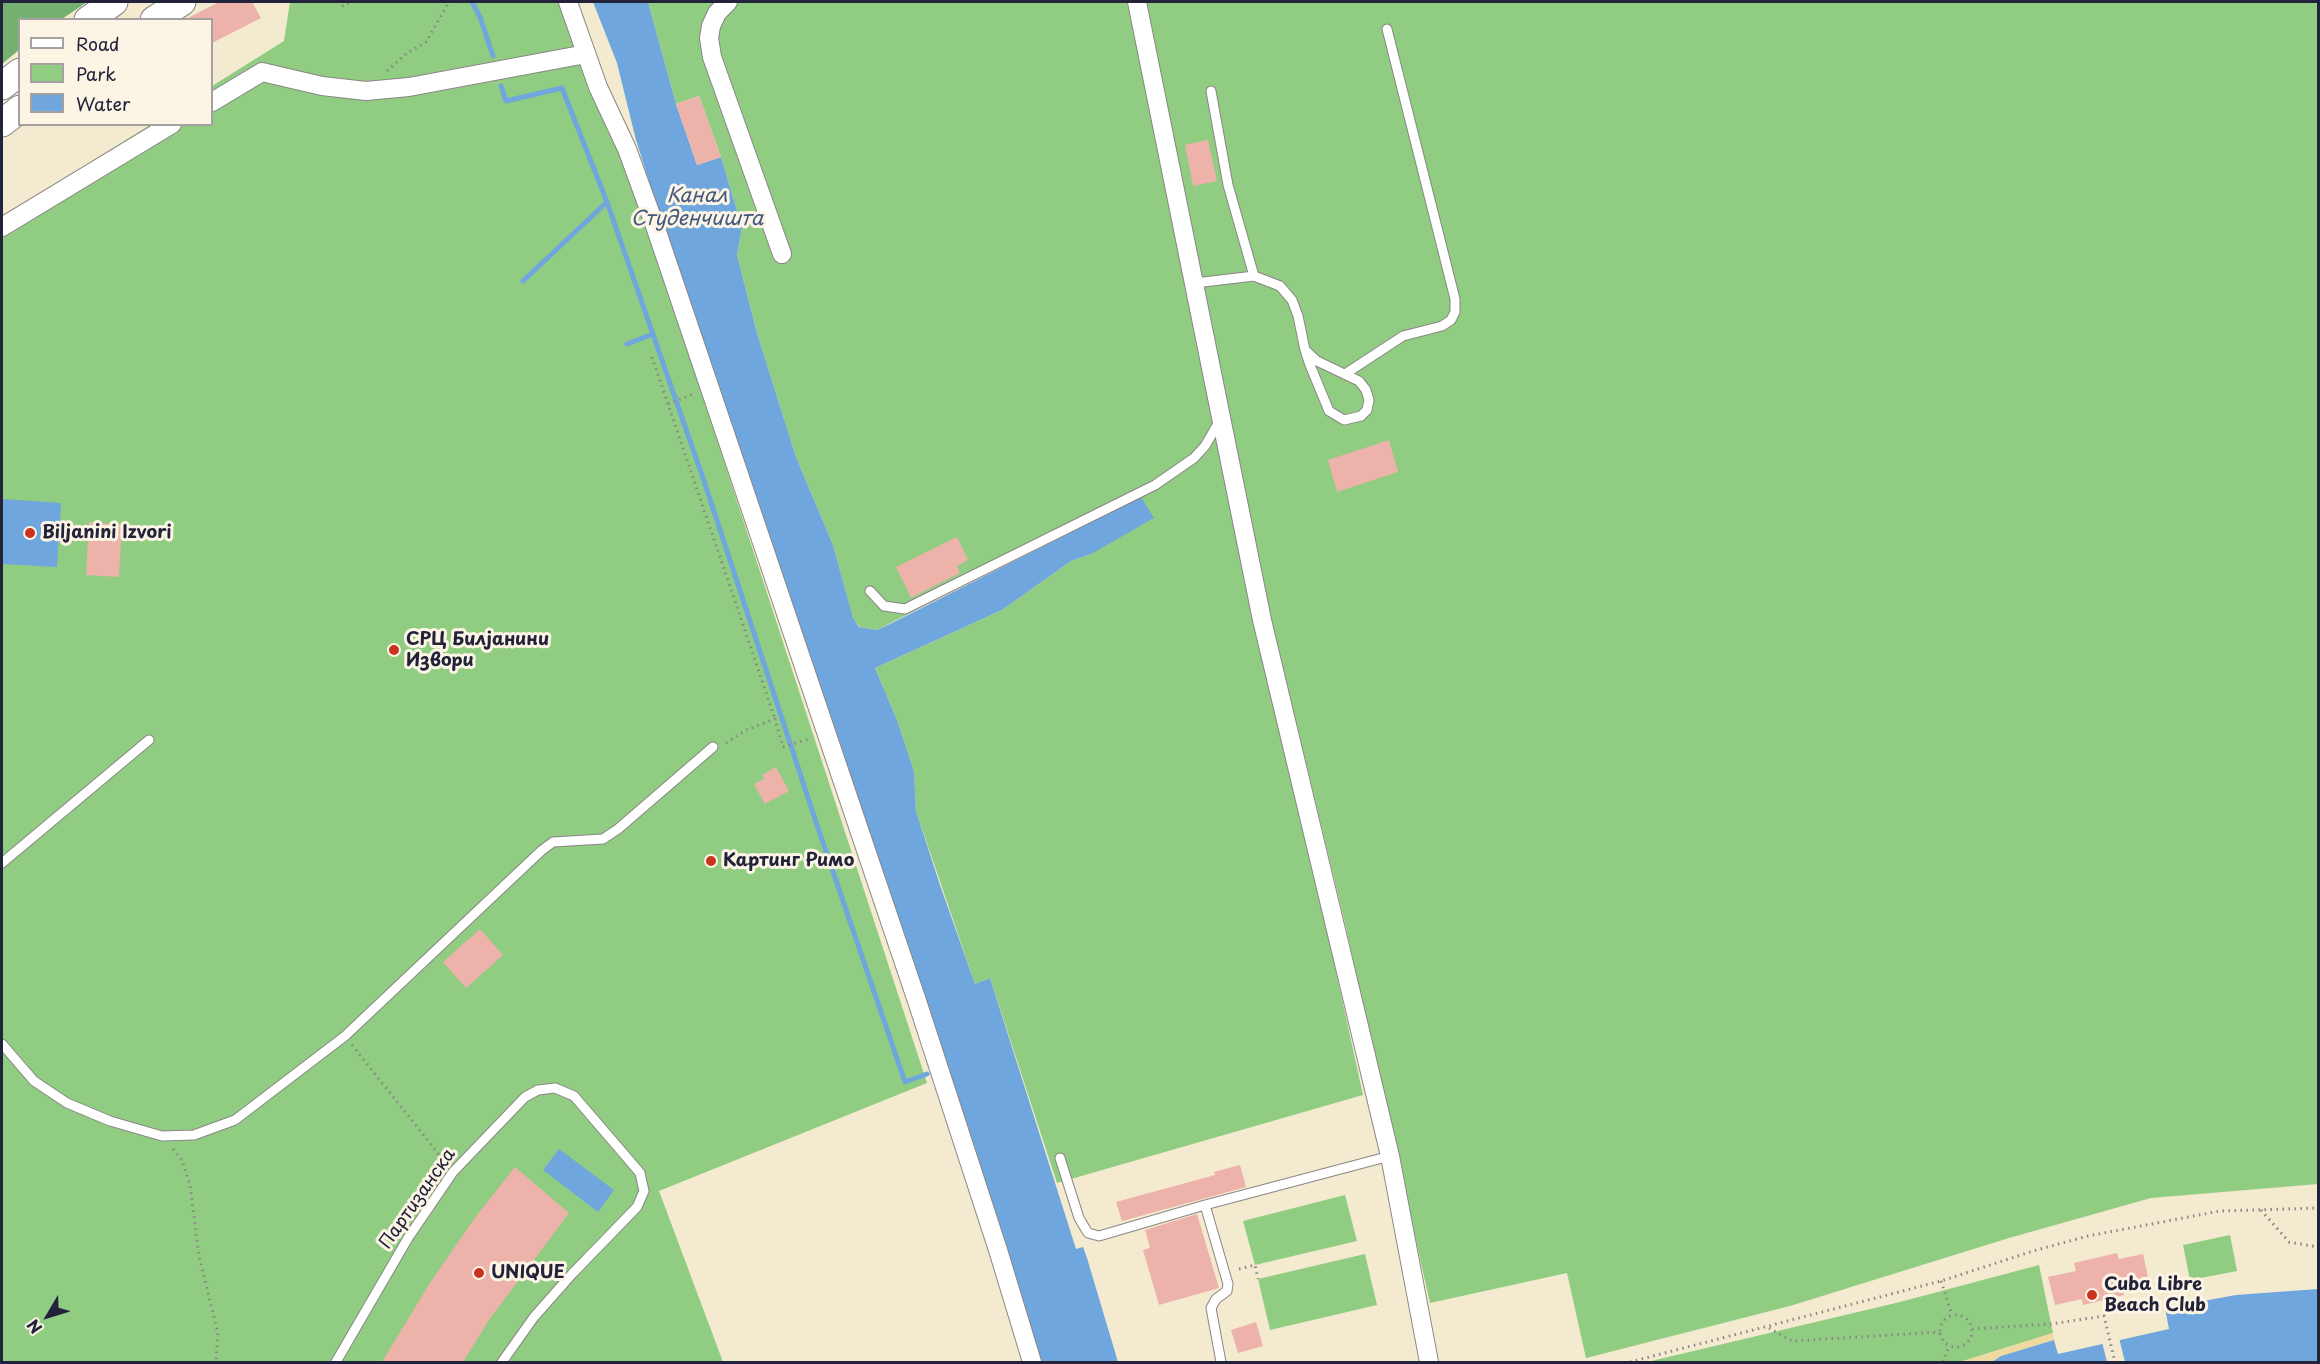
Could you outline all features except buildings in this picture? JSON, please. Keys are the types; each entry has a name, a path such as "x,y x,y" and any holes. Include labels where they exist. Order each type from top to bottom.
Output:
{"main road":[{"path":"91,18 114,2"},
{"path":"157,18 182,2"},
{"path":"2,86 18,74"},
{"path":"2,123 18,111"}],"street":[{"path":"568,2 586,54 627,149 658,234 917,1001 1032,1362"},
{"path":"728,2 711,26 709,38 712,57 782,254"},
{"path":"1137,2 1262,620 1390,1156 1430,1362"},
{"path":"213,101 262,72 322,86 366,91 409,87 586,54"},
{"path":"2,227 169,126"}],"lane":[{"path":"1345,374 1403,336 1442,326 1451,320 1455,312 1455,299 1387,29"},
{"path":"1211,91 1228,185 1254,276"},
{"path":"1195,284 1254,276 1280,286 1292,300 1305,350 1316,385 1329,411 1336,418 1353,420 1366,411 1370,400 1359,381 1317,361 1305,350"},
{"path":"870,591 884,606 905,609 1155,485 1174,474 1205,446 1222,415"},
{"path":"2,863 149,740"},
{"path":"2,1044 34,1080 67,1103 110,1121 162,1136 194,1135 235,1120 345,1036 541,851 553,842 603,839 713,747"},
{"name":"Партизанска","path":"336,1362 408,1238 453,1172 525,1098 538,1090 555,1088 574,1096 629,1160 643,1181 644,1191 637,1208 542,1308 502,1362"},
{"path":"1060,1158 1079,1218 1088,1233 1093,1236 1105,1236 1205,1205 1390,1156"},
{"path":"1205,1205 1225,1273 1227,1291 1211,1308 1221,1362"}],"path":[{"path":"342,6 352,2"},
{"path":"366,91 406,53 426,42 449,2"},
{"path":"652,357 783,747 800,742"},
{"path":"668,405 684,398"},
{"path":"713,747 727,742 746,729 775,719"},
{"path":"345,1036 453,1172"},
{"path":"162,1136 182,1160 190,1185 200,1256 218,1333 216,1362"},
{"path":"1630,1362 1769,1328 1863,1299 1941,1281 2088,1236 2220,1211 2319,1208"},
{"path":"2261,1210 2289,1242 2319,1248"},
{"path":"1225,1273 1255,1265 1258,1279"},
{"path":"1941,1281 1952,1315"},
{"path":"1952,1315 1966,1317 1972,1329 1972,1337 1965,1345 1949,1346 1940,1332 1943,1321 1952,1315"},
{"path":"1972,1329 2051,1324 2104,1316 2115,1362"},
{"path":"1769,1328 1792,1341 1940,1332"},
{"path":"1943,1362 1949,1346"}],"green space":[{"path":"2,2 87,2 63,18 18,18 18,51 2,64"},
{"name":"СРЦ Билјанини Извори","path":"290,2 574,2 927,1083 659,1191 723,1362 2,1362 2,217 148,126 213,126 213,85 284,41"},
{"path":"648,2 1127,2 1220,443 1363,1095 1057,1183 990,978 975,984 916,811 914,771 897,720 875,668 1002,610 1071,561 1091,554 1082,525 877,630 860,627 853,619 833,545 796,457 757,333 737,255 742,227 721,157 699,96 676,104"},
{"path":"1145,2 2318,2 2318,1184 2151,1198 2009,1238 1790,1306 1586,1358 1567,1273 1430,1303 1344,919 1273,626"},
{"path":"1345,1195 1357,1241 1255,1265 1243,1221"},
{"path":"2230,1235 2237,1271 2190,1280 2183,1245"},
{"path":"1365,1254 1377,1305 1270,1330 1258,1279"},
{"path":"2039,1265 2053,1333 1960,1362 1647,1362 1900,1302"}],"sand":[{"path":"2053,1333 2054,1340 2001,1356 1992,1362 1960,1362"}],"water":[{"name":"Канал Студенчишта","path":"593,2 648,2 676,104 697,165 721,157 742,227 737,255 757,333 796,457 833,545 853,618 859,627 877,630 1141,497 1154,518 1091,554 1071,561 1002,610 875,668 897,720 914,771 916,811 940,885 975,984 990,978 1076,1249 1083,1247 1118,1362 1042,1362 1007,1251 665,232 636,140 617,63"},
{"name":"Biljanini Izvori","path":"2,499 61,503 57,567 2,564"},
{"path":"559,1149 614,1190 598,1212 543,1170"},
{"path":"2318,1289 2318,1362 1992,1362 2001,1356 2054,1340 2058,1354 2169,1329 2165,1308 2236,1295"}],"pier":[{"path":"2119,1338 2125,1362 2107,1362 2102,1342"}],"waterway":[{"path":"472,2 480,17 493,56"},
{"path":"501,86 506,101 562,88 607,202 704,481 816,822 905,1082 927,1074"},
{"path":"523,281 607,202"},
{"path":"627,344 653,334"}],"place":[{"name":"Biljanini Izvori","path":"30,533"},
{"name":"СРЦ Билјанини Извори","path":"394,650"},
{"name":"Картинг Римо","path":"711,861"},
{"name":"UNIQUE","path":"479,1273"},
{"name":"Cuba Libre Beach Club","path":"2092,1295"}]}
